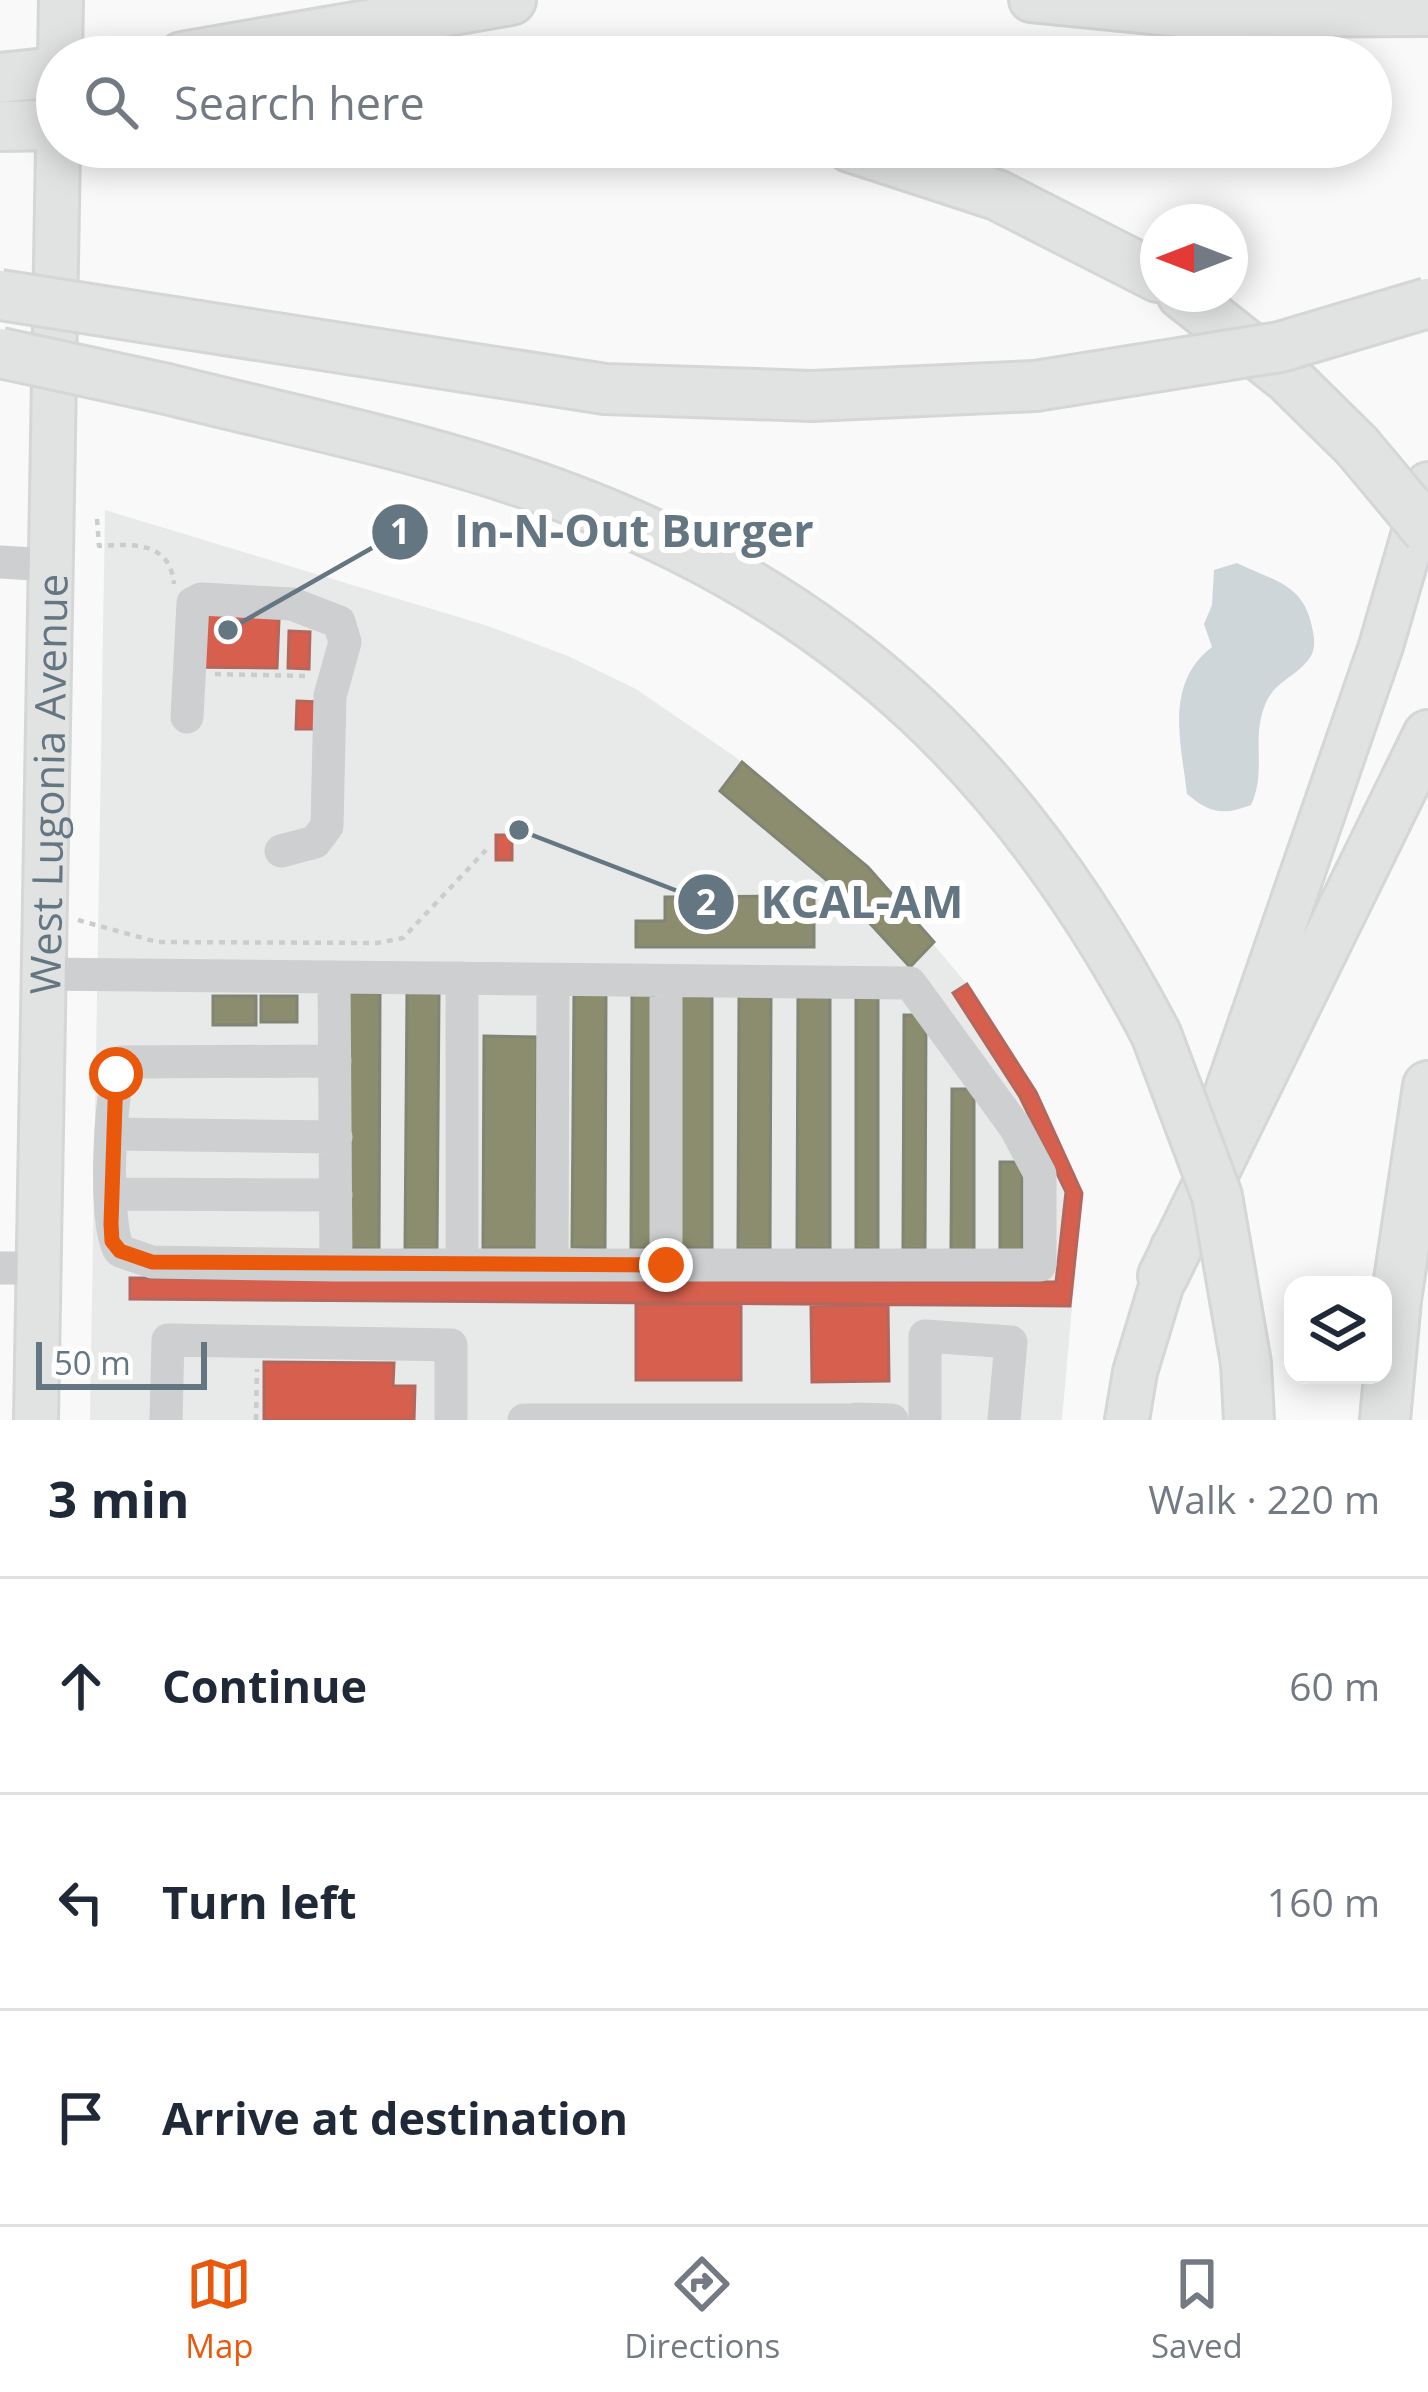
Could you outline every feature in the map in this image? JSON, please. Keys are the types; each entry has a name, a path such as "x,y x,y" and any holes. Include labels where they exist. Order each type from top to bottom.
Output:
{"highway":[{"path":"303,36 511,0"},
{"path":"0,78 36,74"},
{"path":"0,126 36,125"},
{"path":"915,168 998,195 1140,268"},
{"path":"0,295 605,389 812,396 1035,386 1280,347 1428,303"},
{"path":"1205,312 1272,364 1357,446 1428,531"},
{"path":"0,353 167,389 460,463 570,499 680,545 773,597 862,661 986,777 1063,873 1156,1034 1216,1196 1246,1363 1249,1420"},
{"path":"1163,1276 1428,735"},
{"path":"1385,1420 1396,1300 1428,1086"}],"main road":[{"path":"60,36 61,0"},
{"path":"1031,0 1183,15 1428,14"},
{"name":"West Lugonia Avenue","path":"36,1420 19,1268 42,974 58,168"},
{"path":"1127,1420 1163,1276 1373,667 1428,484"}],"street":[{"path":"0,562 50,566"},
{"path":"187,718 190,613 202,599 292,604 323,613 345,631 339,846 324,856 299,857 281,850 315,842 327,826 330,696 343,656"},
{"path":"42,974 910,983 1015,1127 1040,1174 1040,1265 152,1262 133,1257 112,1241 116,1074 131,1058 335,1061"},
{"path":"334,977 336,1265"},
{"path":"462,978 462,1265"},
{"path":"553,980 553,1265"},
{"path":"666,1265 667,981"},
{"path":"113,1133 336,1137"},
{"path":"111,1194 336,1196"},
{"path":"925,1420 925,1336 1011,1342 1004,1420"},
{"path":"166,1420 168,1340 452,1345 451,1420"},
{"path":"524,1420 892,1420"}],"path":[{"path":"43,916 101,923 158,942 377,943 403,938 486,850"},
{"path":"256,1363 256,1420"}],"shaded area":[{"path":"105,510 488,626 568,656 636,689 734,756 868,867 967,984 1036,1092 1082,1193 1062,1420 90,1420"},
{"path":"1237,563 1295,594 1309,616 1314,642 1309,659 1274,690 1265,705 1251,805 1224,811 1210,809 1187,794 1179,715 1187,678 1212,647 1204,624 1212,605 1214,570"}],"building: Shops":[{"path":"210,588 279,620 277,668 177,667"},
{"path":"289,631 310,632 309,669 288,668"},
{"path":"297,701 320,702 319,729 296,729"},
{"path":"496,835 512,835 512,860 496,860"},
{"path":"967,984 1036,1092 1082,1193 1070,1306 130,1299 130,1278 1056,1282 1066,1192 1020,1097 953,993"},
{"path":"741,1303 741,1380 636,1380 636,1304"},
{"path":"888,1305 889,1381 812,1382 811,1306"},
{"path":"264,1362 394,1363 393,1386 415,1386 414,1420 264,1420"}],"building: Industry":[{"path":"742,762 868,867 934,942 910,967 842,893 720,791"},
{"path":"814,896 814,947 636,947 636,921 665,921 665,897"},
{"path":"407,992 439,993 437,1249 405,1249"},
{"path":"574,992 606,992 605,1248 572,1247"},
{"path":"348,993 380,993 379,1249 347,1248"},
{"path":"632,993 654,993 654,1248 631,1248"},
{"path":"680,993 712,993 712,1248 679,1248"},
{"path":"739,993 771,993 770,1249 738,1249"},
{"path":"798,993 830,993 830,1249 797,1248"},
{"path":"856,993 878,993 878,1249 856,1249"},
{"path":"213,996 256,996 256,1025 213,1025"},
{"path":"261,996 297,996 297,1022 261,1022"},
{"path":"904,1015 926,1015 925,1249 903,1249"},
{"path":"484,1036 537,1037 536,1248 483,1248"},
{"path":"952,1089 974,1089 974,1250 951,1250"},
{"path":"1000,1162 1022,1162 1022,1250 1000,1250"}],"place":[{"name":"In-N-Out Burger","path":"228,630"},
{"name":"KCAL-AM","path":"519,830"}],"route":[{"path":"116,1074 112,1241 133,1257 152,1262 336,1265 666,1265"}]}
